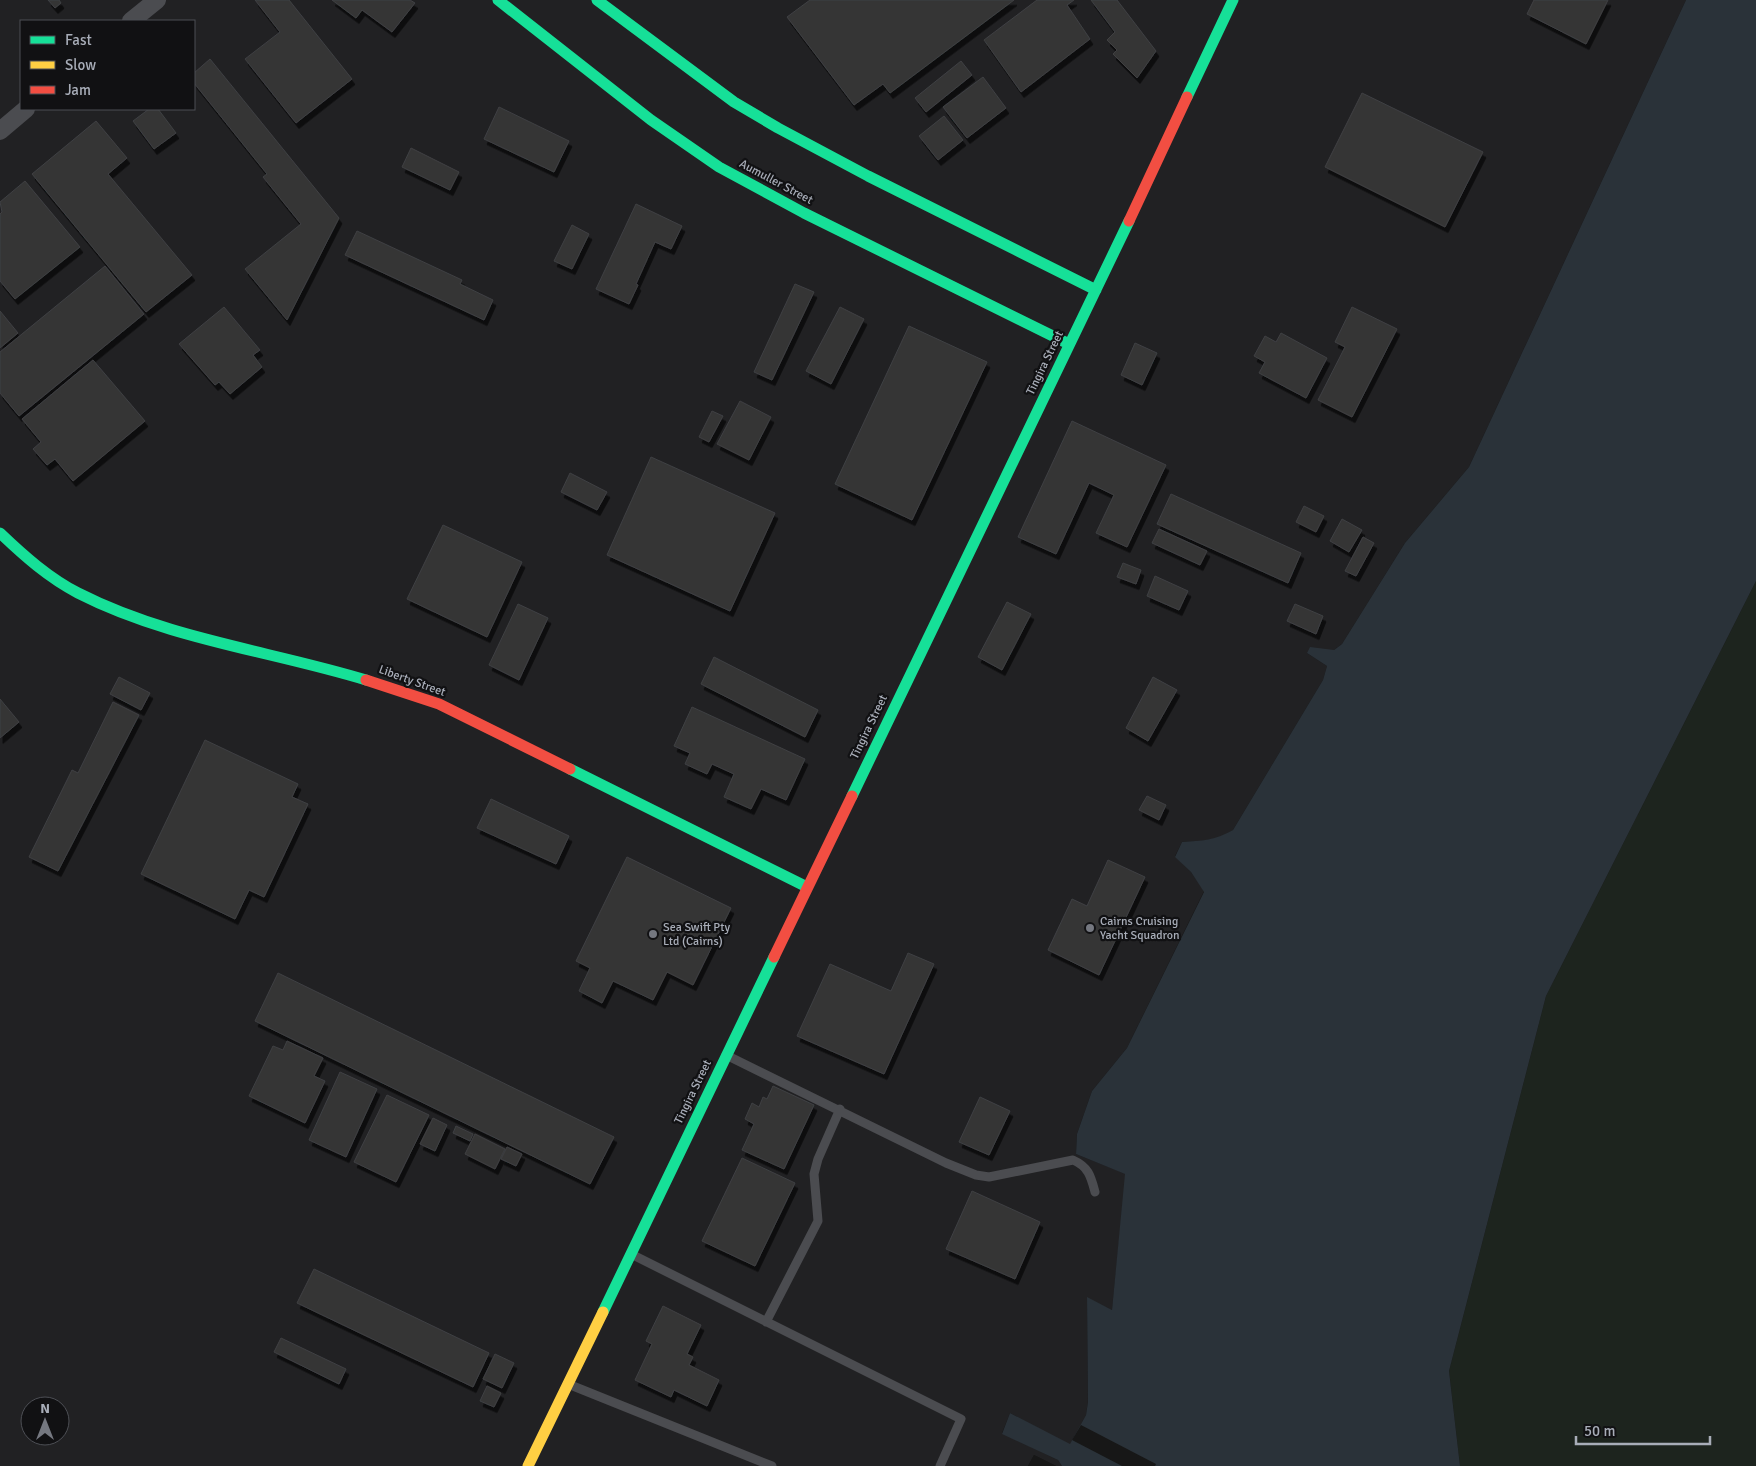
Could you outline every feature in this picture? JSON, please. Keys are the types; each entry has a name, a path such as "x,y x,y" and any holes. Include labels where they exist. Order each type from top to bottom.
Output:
{"street":[{"path":"132,20 157,0"},
{"name":"Aumuller Street","path":"498,0 651,120 719,166 804,213 1069,344"},
{"path":"597,0 734,102 755,115 834,158 1096,290"},
{"name":"Tingira Street","path":"528,1466 1096,290 1233,0"},
{"path":"0,131 25,110"},
{"name":"Liberty Street","path":"0,533 44,574 85,597 164,627 381,684 439,704 807,887"}],"lane":[{"path":"726,1055 976,1175 998,1176 1073,1160 1083,1165 1089,1171 1095,1192"},
{"path":"766,1322 818,1221 814,1174 818,1159 840,1110"},
{"path":"630,1254 961,1420 940,1466"},
{"path":"568,1384 772,1466"}],"shaded area":[{"path":"0,0 1686,0 1469,467 1405,543 1342,644 1334,650 1307,653 1327,666 1323,680 1233,830 1221,837 1203,841 1182,842 1175,856 1191,872 1204,891 1127,1048 1092,1091 1077,1134 1076,1154 1126,1174 1112,1310 1087,1298 1088,1402 1086,1415 1070,1445 1010,1413 1002,1433 1058,1460 1062,1466 1056,1466 1034,1455 1028,1466 0,1466"},
{"path":"1686,0 1756,0 1756,581 1546,996 1449,1371 1460,1466 1062,1466 1058,1460 1002,1434 1010,1413 1070,1444 1086,1415 1088,1402 1087,1297 1112,1310 1125,1174 1076,1154 1077,1134 1092,1091 1127,1048 1204,892 1191,872 1175,857 1182,842 1214,838 1233,830 1323,680 1327,666 1307,653 1310,647 1334,650 1342,644 1405,543 1469,467"},
{"path":"1756,581 1756,1466 1460,1466 1449,1371 1546,996"}],"pier":[{"path":"1081,1425 1156,1464 1155,1466 1122,1466 1072,1440"},
{"path":"1034,1455 1056,1466 1028,1466"}],"building":[{"path":"48,0 59,0 61,3 55,8"},
{"path":"255,0 289,0 352,79 296,123 245,59 280,32"},
{"path":"332,0 410,0 415,3 392,32 362,10 356,18"},
{"path":"810,0 1014,0 890,93 883,84 854,105 787,17"},
{"path":"1037,0 1074,0 1067,5 1090,39 1021,92 984,40"},
{"path":"1091,0 1117,0 1156,51 1137,78 1113,54 1117,50 1107,40 1115,32"},
{"path":"1534,0 1608,0 1586,44 1527,14"},
{"path":"210,59 339,218 287,320 245,269 301,224 263,177 267,174 195,84 195,72"},
{"path":"961,61 972,75 926,112 915,98"},
{"path":"983,77 1006,108 967,138 943,107"},
{"path":"1362,93 1483,152 1445,227 1325,167"},
{"path":"499,107 569,141 554,172 484,139"},
{"path":"148,110 159,110 176,133 154,149 133,121"},
{"path":"944,116 963,140 938,160 919,136"},
{"path":"96,121 127,158 108,174 192,275 146,312 32,174"},
{"path":"411,148 459,172 450,190 402,167"},
{"path":"25,181 80,247 15,299 0,281 0,214 2,212 0,202"},
{"path":"636,204 682,226 671,249 655,242 629,304 596,289"},
{"path":"572,225 589,234 572,269 554,261"},
{"path":"357,231 462,280 460,284 493,300 484,320 345,255"},
{"path":"105,266 144,314 19,416 0,393 0,352"},
{"path":"795,284 814,292 772,380 754,372"},
{"path":"224,307 260,350 253,355 262,367 230,394 219,382 215,385 179,344"},
{"path":"840,307 864,319 831,384 806,371"},
{"path":"1352,307 1397,329 1352,417 1318,400 1345,347 1335,342"},
{"path":"0,311 18,333 0,348"},
{"path":"909,326 987,362 912,520 835,484"},
{"path":"1281,333 1327,358 1306,398 1259,373 1265,362 1254,356 1265,336 1276,342"},
{"path":"1135,343 1157,353 1142,385 1121,375"},
{"path":"93,360 145,421 73,481 55,459 47,465 33,449 41,442 22,419"},
{"path":"740,401 771,417 749,460 717,444"},
{"path":"712,411 723,416 709,442 699,437"},
{"path":"1072,421 1166,465 1127,547 1096,533 1114,495 1089,483 1056,554 1018,537"},
{"path":"651,457 775,513 730,611 607,555"},
{"path":"570,473 607,492 597,510 561,492"},
{"path":"1171,494 1301,553 1288,583 1157,524"},
{"path":"1304,506 1324,516 1316,532 1296,522"},
{"path":"1342,519 1362,530 1349,552 1330,541"},
{"path":"443,525 522,562 487,637 407,599"},
{"path":"1159,529 1207,551 1200,565 1152,543"},
{"path":"1363,537 1374,543 1356,576 1345,571"},
{"path":"1123,563 1141,570 1136,584 1117,577"},
{"path":"1155,576 1188,591 1179,610 1147,596"},
{"path":"1007,602 1031,614 1002,670 978,657"},
{"path":"518,604 548,618 519,680 489,665"},
{"path":"1295,604 1323,616 1316,634 1287,621"},
{"path":"714,657 818,710 805,737 701,684"},
{"path":"119,677 150,693 141,710 110,694"},
{"path":"1153,677 1177,690 1148,741 1126,728"},
{"path":"0,699 19,722 0,738"},
{"path":"113,702 139,715 58,871 29,857 72,770 78,773"},
{"path":"692,707 805,759 786,800 761,789 751,809 724,797 734,774 712,764 707,774 685,764 690,753 674,746"},
{"path":"205,740 298,784 292,797 308,804 264,897 249,890 235,919 141,874"},
{"path":"1147,796 1166,805 1159,820 1139,810"},
{"path":"491,799 569,836 556,864 477,828"},
{"name":"Sea Swift Pty Ltd (Cairns)","path":"627,857 731,908 693,985 667,972 653,1000 613,981 602,1003 579,991 590,968 576,961"},
{"name":"Cairns Cruising Yacht Squadron","path":"1108,860 1145,877 1099,975 1048,950 1072,899 1087,906"},
{"path":"908,953 934,964 884,1074 797,1036 830,964 891,991"},
{"path":"278,973 614,1137 590,1184 255,1021"},
{"path":"287,1041 323,1058 314,1076 325,1081 305,1123 249,1096 273,1046 283,1050"},
{"path":"340,1072 377,1089 346,1157 309,1140"},
{"path":"773,1086 814,1105 784,1169 742,1150 754,1124 745,1119 752,1103 759,1107 763,1097 767,1099"},
{"path":"387,1095 429,1115 396,1182 354,1162"},
{"path":"980,1097 1010,1111 989,1155 959,1142"},
{"path":"433,1118 447,1125 435,1151 420,1144"},
{"path":"456,1126 473,1134 470,1141 453,1133"},
{"path":"475,1134 505,1149 495,1169 465,1154"},
{"path":"507,1147 522,1154 516,1166 501,1159"},
{"path":"742,1158 795,1183 755,1266 702,1241"},
{"path":"972,1191 1040,1222 1015,1279 946,1249"},
{"path":"314,1269 489,1353 473,1387 297,1303"},
{"path":"663,1306 701,1325 687,1354 693,1357 689,1365 719,1380 707,1406 674,1390 671,1397 635,1380 652,1344 646,1341"},
{"path":"281,1338 346,1369 339,1384 274,1352"},
{"path":"495,1354 514,1363 502,1388 483,1379"},
{"path":"487,1386 501,1393 494,1407 480,1401"}],"traffic: fast":[{"path":"498,0 651,120 719,167 804,213 1069,344"},
{"path":"597,0 734,102 778,128 868,176 1096,290"},
{"path":"1187,97 1233,0"},
{"path":"852,796 1129,221"},
{"path":"0,533 57,581 112,609 184,633 366,680"},
{"path":"570,769 807,887"},
{"path":"603,1312 774,957"}],"traffic: slow":[{"path":"528,1466 603,1312"}],"traffic: jam":[{"path":"1129,221 1187,97"},
{"path":"366,680 439,704 570,769"},
{"path":"774,957 852,796"}],"place":[{"name":"Cairns Cruising Yacht Squadron","path":"1090,928"},
{"name":"Sea Swift Pty Ltd (Cairns)","path":"653,934"}]}
